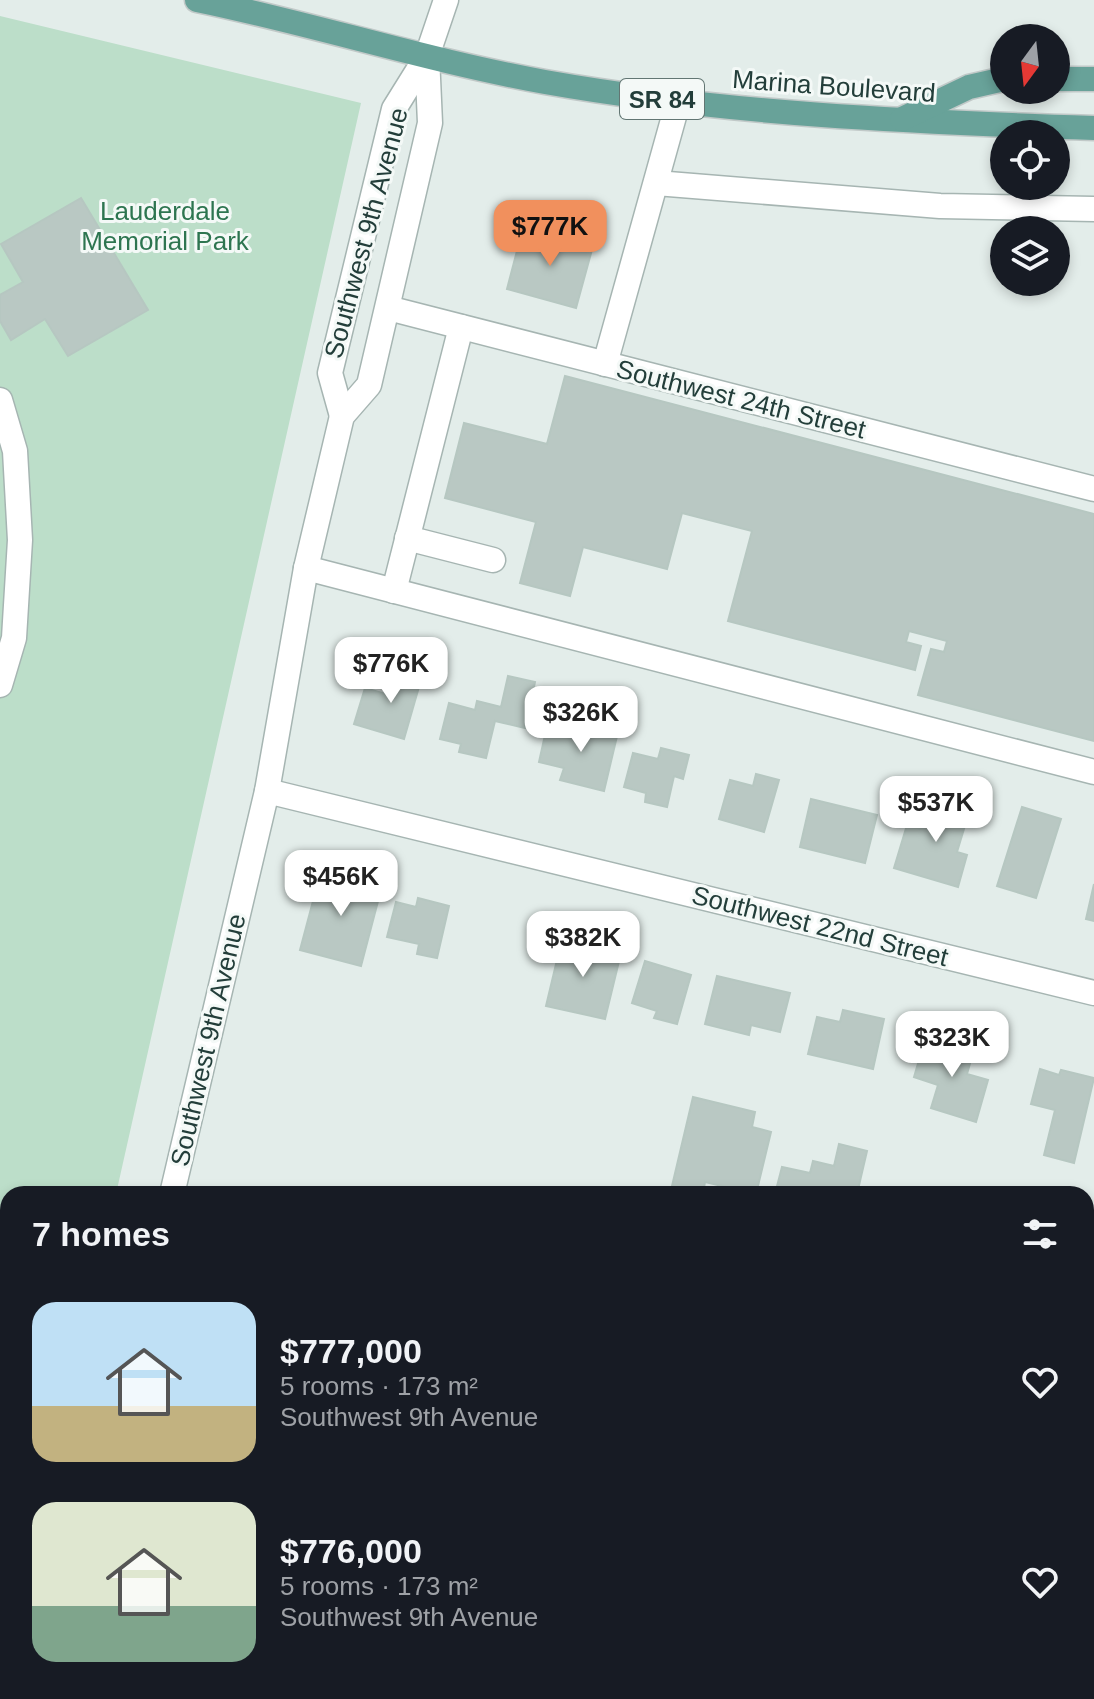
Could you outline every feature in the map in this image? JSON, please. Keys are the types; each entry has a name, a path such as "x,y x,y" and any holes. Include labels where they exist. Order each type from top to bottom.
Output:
{"main road":[{"name":"Marina Boulevard","path":"197,0 544,82 678,102 900,120 1094,128"},
{"path":"1070,79 1094,79"},
{"path":"900,120 969,87 990,82"}],"street":[{"name":"Southwest 9th Avenue","path":"342,416 330,373 394,109 427,56 446,0"},
{"name":"Southwest 9th Avenue","path":"174,1186 267,791 306,568 342,416 369,385 430,123 427,56"},
{"path":"605,364 678,102"},
{"path":"656,183 940,206 1094,209"},
{"name":"Southwest 24th Street","path":"388,308 1094,489"},
{"path":"394,591 461,327"},
{"path":"0,400 15,451 20,540 14,638 0,685"},
{"path":"407,538 493,560"},
{"path":"306,568 1094,772"},
{"name":"Southwest 22nd Street","path":"267,791 1094,993"}],"green space":[{"name":"Lauderdale Memorial Park","path":"0,16 361,103 118,1186 0,1186"}],"building":[{"path":"81,198 148,310 68,356 45,319 11,340 0,321 0,295 23,282 1,244"},
{"path":"523,228 593,246 576,308 507,289"},
{"path":"565,376 1094,514 1094,741 918,695 931,649 944,652 947,641 909,631 906,642 921,646 915,670 728,621 752,531 682,513 667,569 583,547 570,596 520,583 536,522 445,498 464,423 547,444"},
{"path":"397,665 423,673 404,739 354,724 365,688 389,695"},
{"path":"508,676 535,682 525,728 495,721 486,758 459,752 461,744 440,739 449,703 475,710 477,701 501,707"},
{"path":"574,722 618,732 604,791 560,780 564,768 539,762 547,726 571,732"},
{"path":"661,748 689,755 683,779 674,776 667,807 645,802 646,793 624,787 633,753 658,759"},
{"path":"756,774 779,780 764,832 719,819 730,780 753,786"},
{"path":"931,797 970,809 957,852 967,855 958,887 894,868 907,825 921,829"},
{"path":"811,799 877,815 865,863 800,847"},
{"path":"1022,807 1061,819 1036,898 997,886"},
{"path":"321,871 382,886 361,966 300,950"},
{"path":"1094,884 1094,921 1086,919"},
{"path":"418,898 449,906 437,958 417,954 419,944 387,937 396,902 416,907"},
{"path":"562,939 621,953 605,1019 546,1006"},
{"path":"645,961 691,975 677,1024 654,1018 657,1011 632,1003"},
{"path":"717,976 790,993 780,1032 751,1025 749,1035 705,1024"},
{"path":"843,1010 884,1019 873,1069 808,1054 817,1017 840,1022"},
{"path":"948,1038 975,1046 967,1074 988,1080 976,1122 931,1108 938,1085 914,1077 924,1043 944,1049"},
{"path":"1040,1069 1059,1075 1061,1070 1094,1078 1074,1163 1044,1155 1055,1110 1031,1104"},
{"path":"693,1097 755,1112 752,1127 771,1132 758,1186 722,1186 705,1182 704,1186 672,1186"},
{"path":"839,1144 867,1151 859,1186 777,1186 782,1167 810,1173 813,1161 834,1166"}]}
